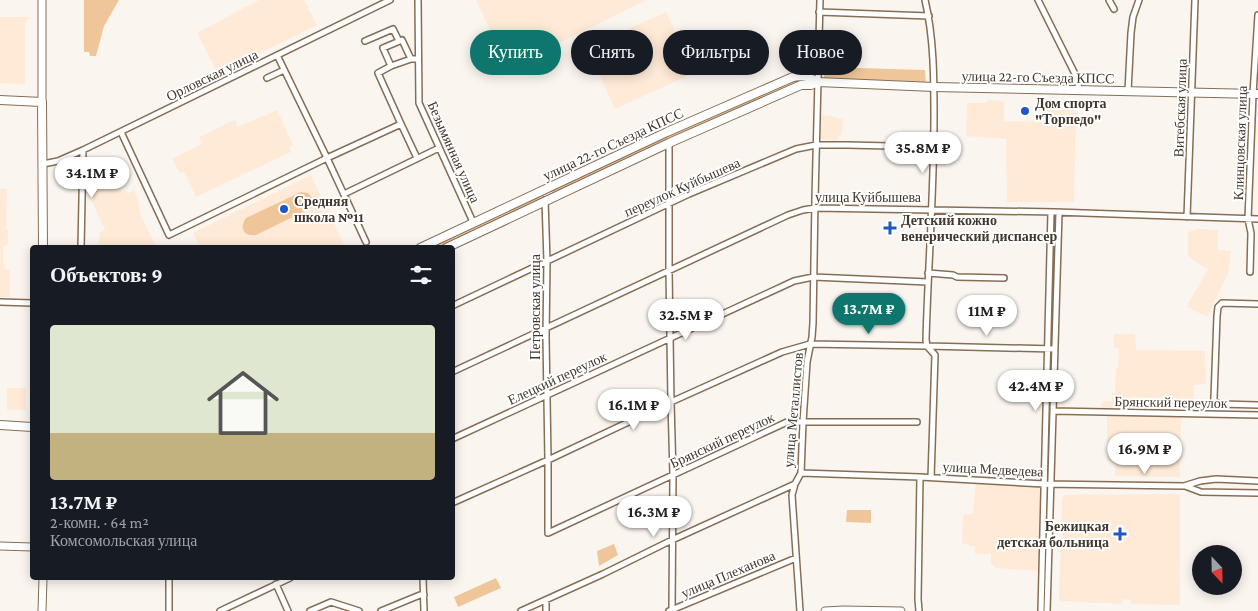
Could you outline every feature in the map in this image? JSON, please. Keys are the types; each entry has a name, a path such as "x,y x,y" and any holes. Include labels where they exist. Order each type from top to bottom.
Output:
{"main road":[{"path":"42,0 43,245"},
{"name":"улица 22-го Съезда КПСС","path":"426,245 678,127 793,78 803,76 818,82 934,87 1255,94"},
{"name":"улица 22-го Съезда КПСС","path":"452,245 669,143 794,88 802,85 811,86 818,82"},
{"path":"0,100 42,102"},
{"path":"541,190 545,200"},
{"path":"0,425 30,426"},
{"path":"0,546 30,547"},
{"path":"42,611 43,580"},
{"path":"825,611 901,611"}],"street":[{"name":"Орловская улица","path":"43,164 58,161 83,150 390,0"},
{"name":"Безымянная улица","path":"418,0 419,103 474,222"},
{"name":"улица Металлистов","path":"800,611 792,499 795,484 801,473 807,362 813,323 820,0"},
{"path":"926,0 929,16 934,87 934,147 928,273 927,346 934,356 931,478"},
{"path":"1038,0 1077,78 1079,90"},
{"path":"1109,0 1114,10"},
{"path":"1128,91 1131,33 1133,17 1139,0"},
{"name":"Витебская улица","path":"1187,217 1195,0"},
{"path":"819,12 929,16"},
{"name":"Клинцовская улица","path":"1250,272 1251,233 1248,219 1258,15"},
{"path":"365,41 393,29 399,41 402,40 410,58"},
{"path":"391,66 383,48 399,41"},
{"path":"277,55 366,242"},
{"path":"417,158 378,73 410,58 418,59"},
{"path":"267,78 284,70"},
{"path":"121,132 169,235 401,124"},
{"path":"669,143 668,204 673,475 671,610"},
{"name":"переулок Куйбышева","path":"455,305 689,194 796,149 816,145 847,144 934,147"},
{"path":"344,194 439,148"},
{"path":"81,245 83,150"},
{"name":"Петровская улица","path":"545,200 548,533"},
{"name":"улица Куйбышева","path":"455,371 788,215 803,210 815,208 1051,212 1258,219"},
{"path":"1041,611 1051,212"},
{"path":"1047,611 1059,213"},
{"path":"928,273 958,277 1004,278"},
{"name":"Елецкий переулок","path":"455,439 794,281 813,277 928,282"},
{"path":"0,302 30,303"},
{"path":"1258,304 1222,303 1218,307 1214,401 1220,404 1258,405"},
{"path":"455,502 782,352 810,344 1055,349"},
{"name":"Брянский переулок","path":"1053,411 1258,415"},
{"name":"Брянский переулок","path":"548,533 787,422 917,422"},
{"name":"улица Медведева","path":"801,473 1044,484 1184,486 1216,479 1258,481"},
{"path":"919,611 920,477"},
{"path":"521,611 795,484"},
{"name":"улица Медведева","path":"1184,486 1201,492 1258,493"},
{"name":"улица Плеханова","path":"671,610 796,558"},
{"path":"169,580 169,611"},
{"path":"220,611 285,580"},
{"path":"423,580 424,611"},
{"path":"276,584 288,611"},
{"path":"381,611 424,595"},
{"path":"546,600 546,611"},
{"path":"310,611 331,602 359,611"}],"shaded area":[{"path":"84,0 119,0 104,26 96,56 90,56 89,52 84,52"},
{"path":"259,0 304,0 317,25 218,74 197,33"},
{"path":"476,0 647,0 586,30 571,30 571,37 561,42 561,30 490,30"},
{"path":"666,12 674,30 663,30 663,75 690,75 615,109 599,75 653,75 653,30 626,30"},
{"path":"0,17 30,17 25,22 25,84 0,83"},
{"path":"862,68 925,70 926,87 824,82 824,75 862,75"},
{"path":"795,80 812,80 554,194 551,192 551,189 670,134"},
{"path":"987,100 1004,101 1004,121 1047,122 1048,102 1076,103 1074,202 1007,202 1006,139 966,136 967,103 987,103"},
{"path":"277,110 293,145 289,147 291,152 196,197 184,172 180,173 172,159 202,144 199,137 235,120 238,127"},
{"path":"818,115 843,119 842,135 839,135 837,140 818,139"},
{"path":"102,171 109,184 113,182 122,192 126,190 128,193 134,190 139,203 140,214 155,245 98,245 100,232 105,230 86,189 88,184 97,180 95,174"},
{"name":"Средняя школа №11","path":"311,175 344,245 199,245 193,233"},
{"path":"0,189 7,189 6,230 8,230 8,244 3,246 3,263 5,263 4,268 10,270 10,297 0,297"},
{"path":"301,192 308,193 311,196 313,202 311,208 256,235 248,235 244,231 243,225 246,218"},
{"path":"540,196 541,200 538,202 445,245 434,245"},
{"path":"1197,229 1218,230 1218,250 1231,251 1228,273 1207,317 1187,307 1208,270 1188,256 1188,232"},
{"path":"1114,334 1135,334 1136,350 1205,351 1206,384 1194,385 1193,411 1133,409 1133,412 1101,410 1101,404 1105,401 1112,401 1112,393 1115,393 1119,348 1114,348"},
{"path":"7,388 26,388 26,409 7,410"},
{"path":"1107,415 1181,417 1180,477 1115,476 1116,463 1107,461"},
{"path":"976,481 1038,486 1041,488 1040,571 996,568 991,563 991,554 975,554 975,547 962,543 963,516 964,514 973,513"},
{"name":"Бежицкая детская больница","path":"1180,494 1180,605 1131,604 1130,600 1123,599 1121,604 1059,601 1062,500 1064,495"},
{"path":"847,510 871,510 871,523 846,522"},
{"path":"614,544 618,555 599,566 597,551"},
{"path":"496,578 501,588 458,607 454,597"}],"place":[{"name":"Дом спорта \"Торпедо\"","path":"1025,111"},
{"name":"Средняя школа №11","path":"284,209"},
{"name":"Детский кожно венерический диспансер","path":"890,228"},
{"name":"Бежицкая детская больница","path":"1120,534"}]}
